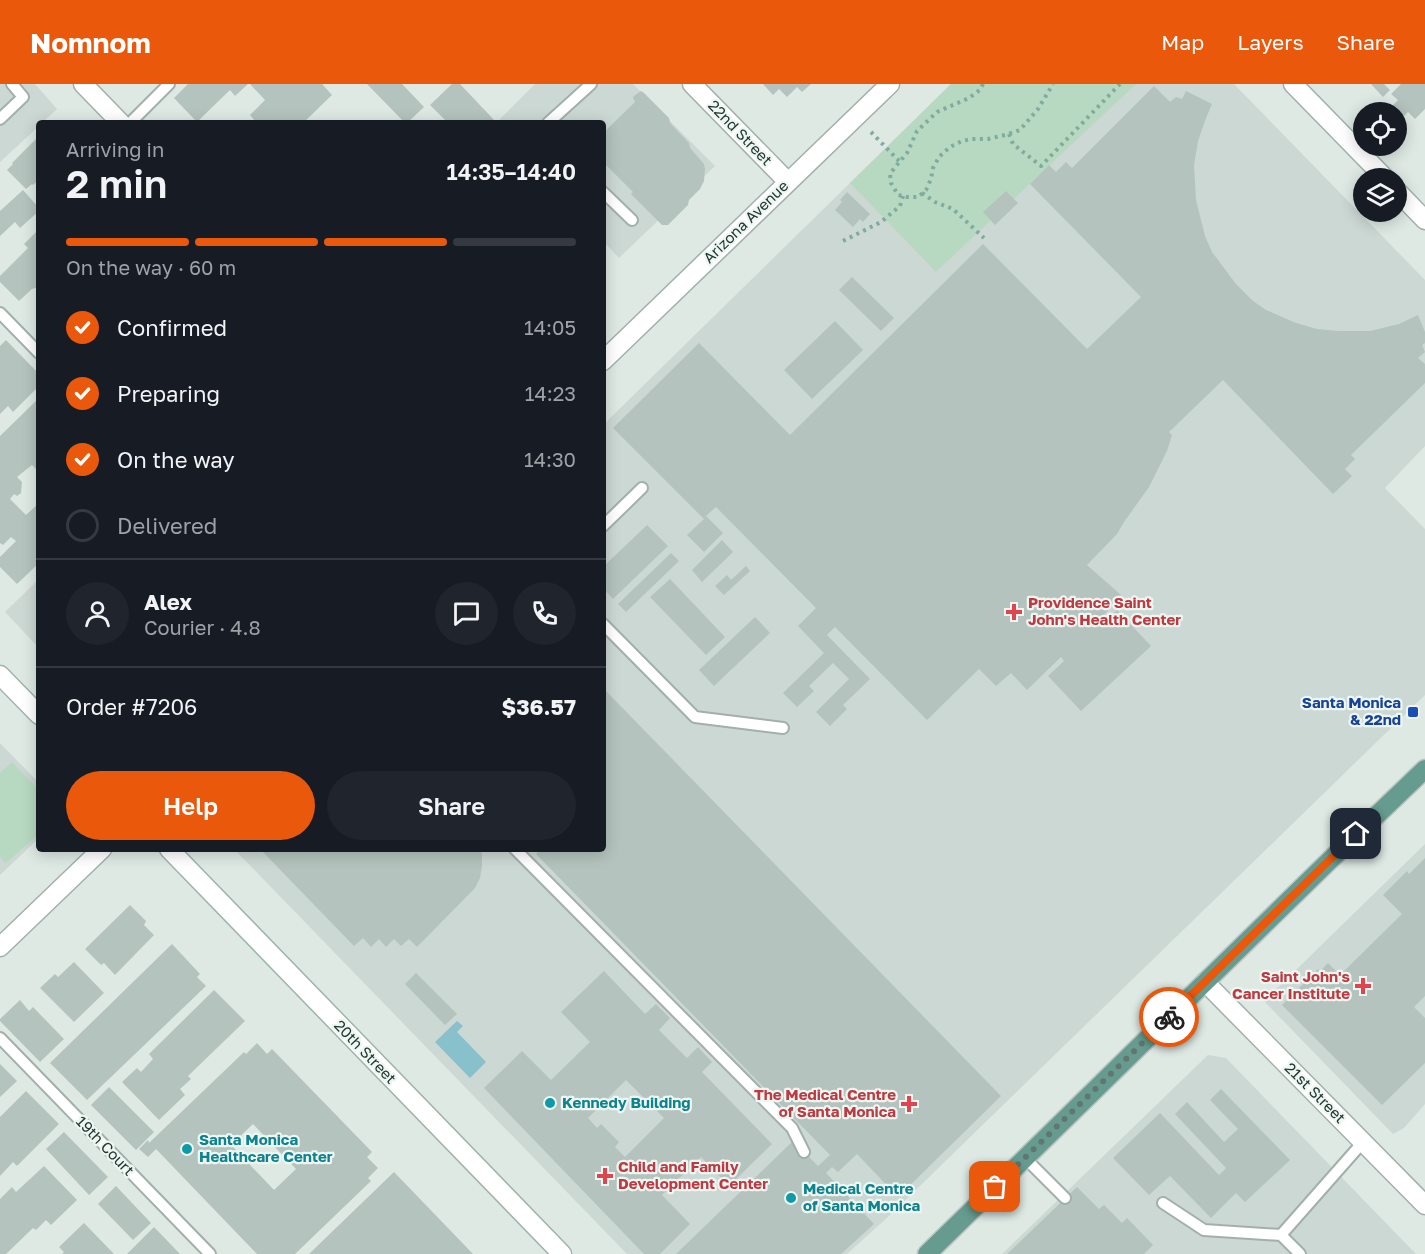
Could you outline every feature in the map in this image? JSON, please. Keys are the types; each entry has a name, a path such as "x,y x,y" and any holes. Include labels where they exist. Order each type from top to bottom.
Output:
{"main road":[{"path":"927,1254 1425,769"}],"street":[{"path":"83,84 119,120"},
{"name":"22nd Street","path":"692,84 788,182"},
{"name":"Arizona Avenue","path":"606,358 890,84"},
{"path":"1293,84 1375,168"},
{"path":"1407,201 1425,220"},
{"path":"0,675 36,712"},
{"path":"0,947 99,852"},
{"name":"20th Street","path":"172,852 562,1254"},
{"name":"21st Street","path":"1205,982 1425,1205"}],"lane":[{"path":"0,119 23,97 12,84"},
{"path":"133,120 169,84"},
{"path":"551,120 591,84"},
{"path":"606,195 632,220"},
{"path":"0,313 36,350"},
{"path":"606,523 642,488"},
{"path":"606,627 695,717 783,728"},
{"path":"518,852 792,1128 804,1152"},
{"name":"19th Court","path":"0,1038 210,1254"},
{"path":"1281,1235 1363,1142"},
{"path":"1025,1158 1065,1198"},
{"path":"1163,1203 1204,1230 1281,1235 1300,1254"}],"path":[{"path":"983,84 980,90 969,98 937,112 917,131 907,153 890,174 891,183 898,195 907,198 918,196 926,190 933,168 946,149 962,141 988,139 1020,130 1038,109 1053,84"},
{"path":"1009,134 1012,144 1041,166 1120,84"},
{"path":"856,117 899,161"},
{"path":"922,193 935,202 953,209 984,238"},
{"path":"843,242 881,222 900,206 903,196"}],"shaded area":[{"path":"0,84 35,84 57,109 45,120 36,120 36,129 0,162"},
{"path":"535,84 633,84 715,166 619,258 606,244 606,120 499,120"},
{"name":"Providence Saint John's Health Center","path":"951,84 1234,84 1353,206 1353,222 1368,222 1425,280 1425,446 1385,488 1425,529 1425,695 889,1216 847,1254 627,1254 237,852 606,852 606,422"},
{"path":"36,582 36,645 5,612"},
{"path":"0,743 36,780 36,841 0,875"},
{"name":"Saint John's Cancer Institute","path":"1425,844 1425,1104 1404,1128 1393,1134 1264,1001"},
{"path":"1208,1055 1226,1058 1416,1254 1002,1254"}],"green space":[{"path":"951,84 1136,84 936,272 850,183"},
{"path":"12,762 36,787 36,837 6,863 0,857 0,773"}],"water":[{"path":"457,1021 463,1026 457,1032 486,1062 470,1078 435,1042"}],"building":[{"path":"188,84 248,84 235,96 230,90 199,120 195,120 174,98"},
{"path":"250,84 322,84 332,95 306,120 254,120 250,115 265,100"},
{"path":"367,84 402,84 424,107 410,120 402,120"},
{"path":"452,84 460,84 494,120 445,120 430,105"},
{"path":"763,84 811,84 802,92 797,87 787,97 779,89 773,95"},
{"path":"1371,84 1384,84 1390,90 1383,97"},
{"path":"1401,84 1425,84 1425,109 1415,119 1407,113 1407,102 1396,102 1398,100 1391,94"},
{"path":"1154,86 1170,102 1176,97 1182,99 1186,91 1212,104 1198,141 1194,165 1196,200 1205,236 1212,252 1236,284 1266,310 1317,329 1370,331 1399,324 1418,315 1425,332 1425,343 1422,345 1425,352 1418,358 1425,364 1425,383 1351,455 1355,459 1345,469 1352,476 1333,494 1223,380 1169,432 1172,435 1167,451 1149,487 1117,534 1087,565 1121,595 1098,622 1100,626 1117,610 1151,646 1081,711 1048,676 1064,661 1061,657 1027,690 1011,673 996,686 979,669 927,720 835,627 827,635 870,679 843,705 847,709 830,726 816,712 849,679 833,663 809,686 814,691 797,707 783,693 824,653 798,626 816,608 716,507 706,516 723,533 704,552 687,535 704,519 613,428 699,343 790,435 983,244 1087,349 1141,297 1030,184 1049,165 1056,172 1066,162 1072,168"},
{"path":"641,91 644,93 669,118 670,123 689,143 690,148 704,164 704,181 700,189 668,225 662,225 606,165 606,130 635,102 634,96"},
{"path":"36,139 36,182 26,189 7,170"},
{"path":"23,190 36,205 36,214 20,228 15,222 0,236 0,211"},
{"path":"1006,191 1018,203 995,225 983,212"},
{"path":"847,192 870,214 863,222 860,219 853,227 835,210"},
{"path":"36,232 36,288 19,301 0,282 0,276 28,248 24,244"},
{"path":"852,277 894,318 881,331 839,290"},
{"path":"835,321 863,350 812,399 784,370"},
{"path":"6,340 36,371 36,389 13,412 8,406 0,414 0,346"},
{"path":"36,401 36,469 32,465 17,477 22,482 21,493 17,496 14,494 10,499 26,515 36,506 36,566 17,584 0,567 0,557 16,541 11,537 3,545 0,543 0,436"},
{"path":"647,525 668,546 613,599 606,591 606,564"},
{"path":"722,540 733,552 702,582 692,570"},
{"path":"671,553 679,561 626,612 618,604"},
{"path":"746,566 750,571 724,595 715,586 727,575 731,580"},
{"path":"670,579 725,637 706,655 650,597"},
{"path":"755,617 770,633 714,686 699,670"},
{"name":"The Medical Centre of Santa Monica","path":"606,691 1001,1096 898,1197 857,1154 838,1172 832,1167 826,1173 874,1224 841,1254 676,1254 793,1141 818,1166 830,1155 536,854 538,852 606,852"},
{"path":"263,852 481,852 482,866 475,888 417,947 409,939 401,946 394,939 386,947 379,939 371,947 363,938 354,946"},
{"name":"Saint John's Cancer Institute","path":"1425,858 1425,996 1414,1007 1425,1018 1425,1063 1382,1105 1282,1005 1318,969 1320,971 1328,963 1340,975 1402,914 1383,895 1407,871 1409,874"},
{"path":"130,905 146,921 144,925 154,935 115,975 104,963 101,965 85,949"},
{"path":"172,944 200,974 197,977 206,986 87,1100 50,1063"},
{"path":"74,962 104,993 74,1022 40,988 55,974 58,977"},
{"name":"Kennedy Building","path":"604,971 645,1014 656,1004 670,1018 659,1030 687,1058 698,1047 712,1062 702,1072 772,1144 729,1186 701,1157 662,1195 690,1224 660,1254 644,1254 484,1088 522,1051 551,1080 590,1042 561,1012","holes":["626,1080 664,1118 625,1157 615,1147 619,1142 601,1124 597,1128 588,1118"]},
{"path":"416,973 457,1014 445,1025 405,984"},
{"path":"214,990 245,1021 188,1076 191,1079 180,1089 185,1095 159,1120 122,1082 137,1068 141,1072 153,1059 149,1054"},
{"path":"20,1000 29,1011 33,1007 64,1039 40,1062 0,1021"},
{"name":"Santa Monica Healthcare Center","path":"257,1043 267,1054 272,1049 372,1152 367,1157 378,1168 368,1178 371,1181 295,1254 257,1254 156,1149 148,1157 139,1149 148,1140 149,1143 244,1052 246,1054","holes":["253,1124 296,1169 274,1190 231,1145"]},
{"path":"0,1064 17,1081 0,1097"},
{"path":"109,1087 154,1132 136,1150 91,1105"},
{"path":"1221,1089 1290,1160 1245,1202 1236,1193 1211,1218 1170,1176 1149,1195 1113,1158 1160,1113 1219,1175 1226,1168 1175,1114 1187,1102 1224,1142 1238,1129 1210,1100"},
{"path":"26,1091 59,1124 17,1166 13,1162 0,1176 0,1117"},
{"path":"64,1132 108,1177 89,1195 46,1149"},
{"path":"44,1166 77,1200 51,1225 46,1220 36,1230 33,1228 6,1254 0,1254 0,1199 12,1187 16,1192"},
{"path":"394,1172 473,1254 309,1254"},
{"path":"116,1186 151,1223 133,1240 98,1204"},
{"path":"1077,1187 1099,1209 1104,1205 1122,1223 1127,1218 1153,1245 1144,1254 1007,1254"},
{"path":"84,1223 114,1254 62,1254 64,1252 59,1247"},
{"path":"154,1227 180,1254 127,1254"}],"way so far":[{"path":"995,1187 1169,1017"}],"place":[{"name":"Providence Saint John's Health Center","path":"1014,612"},
{"name":"Santa Monica & 22nd","path":"1413,712"},
{"name":"Saint John's Cancer Institute","path":"1363,986"},
{"name":"Kennedy Building","path":"550,1103"},
{"name":"The Medical Centre of Santa Monica","path":"909,1104"},
{"name":"Santa Monica Healthcare Center","path":"187,1149"},
{"name":"Child and Family Development Center","path":"605,1176"},
{"name":"Medical Centre of Santa Monica","path":"791,1198"}],"route":[{"path":"1169,1017 1356,834"}]}
